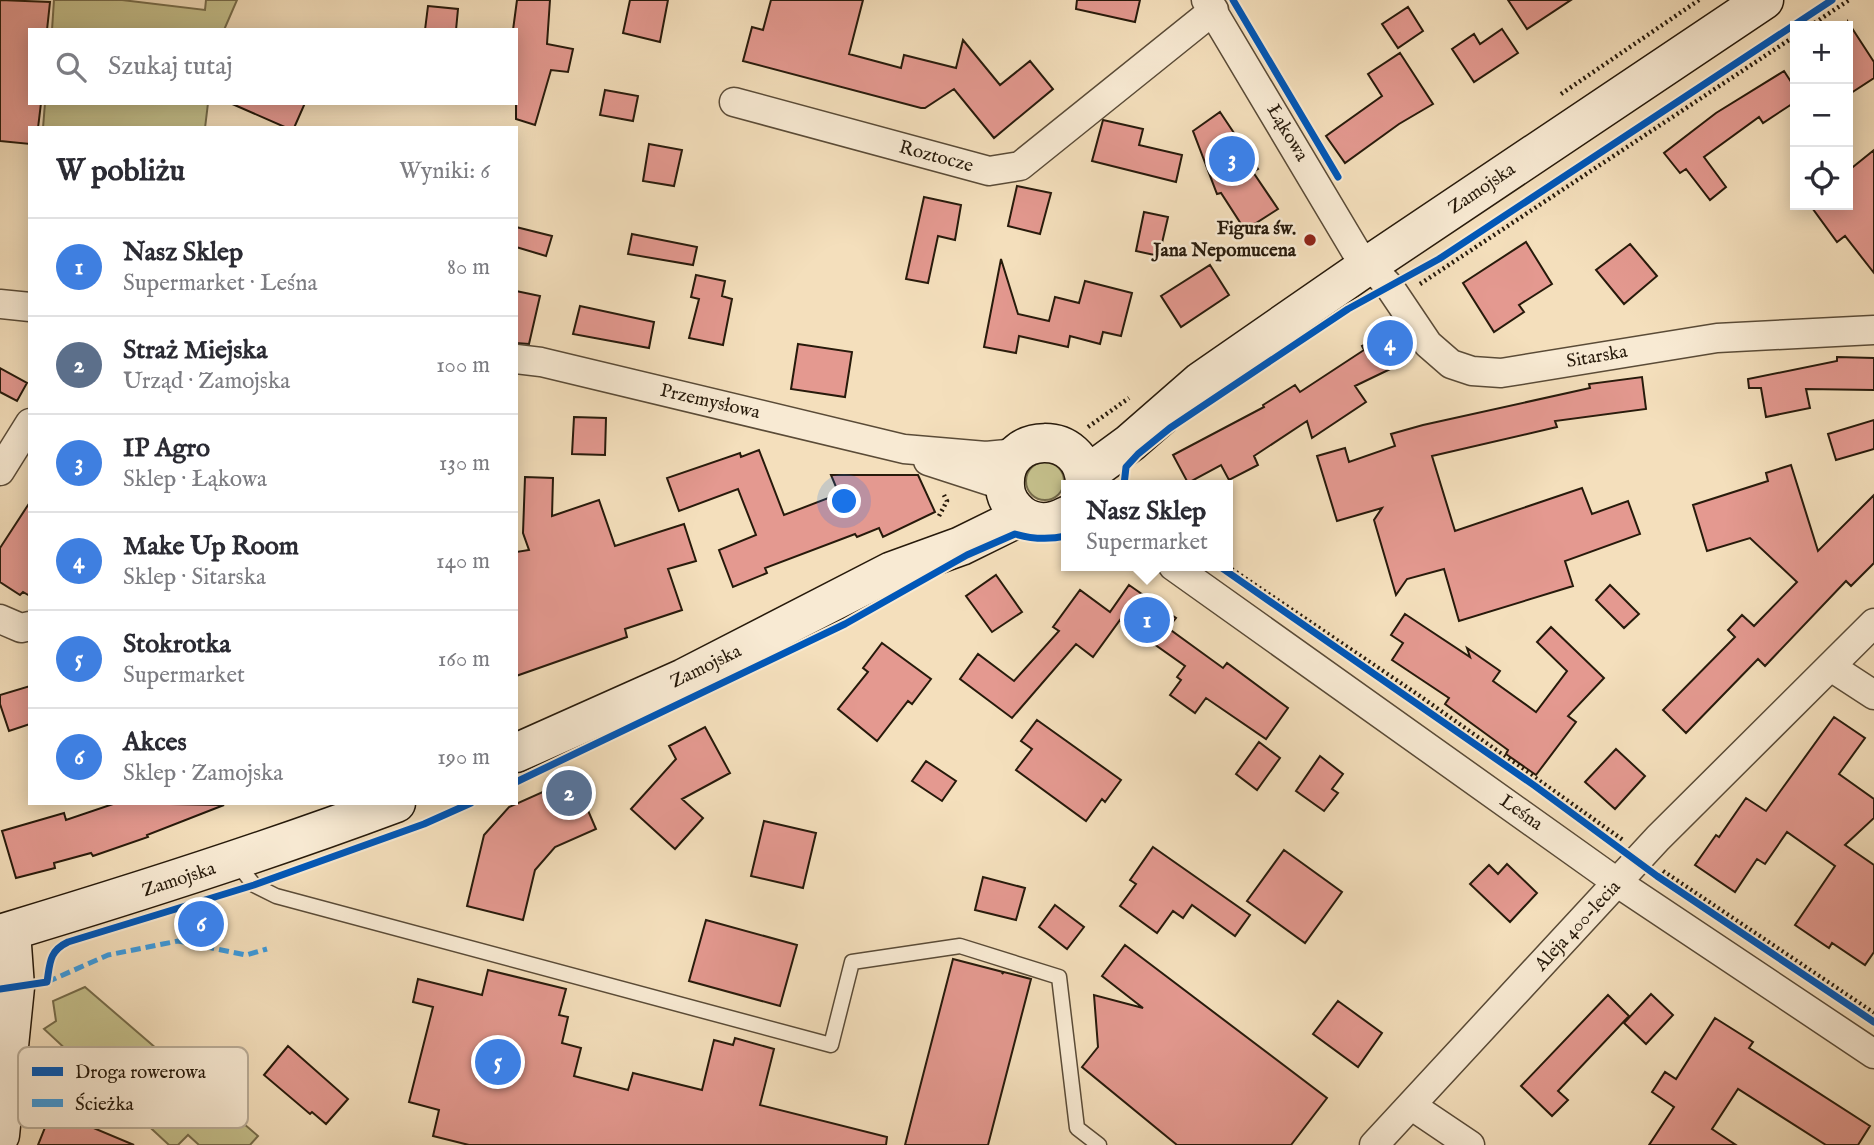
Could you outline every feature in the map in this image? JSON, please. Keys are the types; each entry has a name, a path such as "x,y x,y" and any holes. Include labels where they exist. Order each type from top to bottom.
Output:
{"street":[{"name":"Zamojska","path":"1078,469 1081,443 1115,423 1201,381 1370,264 1764,0"},
{"name":"Łąkowa","path":"1210,5 1355,250 1370,264"},
{"name":"Roztocze","path":"734,102 989,171 1020,166 1210,5"},
{"name":"Sitarska","path":"1370,264 1440,357 1461,368 1490,372 1536,368 1717,338 1874,330"},
{"path":"0,304 28,307"},
{"name":"Przemysłowa","path":"518,359 541,362 904,449 986,456 1012,487"},
{"path":"0,471 28,426"},
{"name":"Zamojska","path":"518,752 684,678 892,571 947,526 1012,487 1036,443 1050,442 1078,469"},
{"path":"1012,487 1039,523 1061,519"},
{"name":"Leśna","path":"1180,571 1618,883 1874,1054"},
{"path":"0,620 21,628 28,626"},
{"name":"Aleja 400-lecia","path":"1374,1145 1641,857 1874,623"},
{"path":"1831,667 1874,695"},
{"name":"Zamojska","path":"5,933 144,892 390,805"},
{"path":"0,1135 15,987 5,933"},
{"path":"1412,1106 1470,1145"}],"lane":[{"path":"235,861 254,885 276,896 831,1045 852,962 960,946 1059,976 1077,1128 1099,1145"}],"path":[{"path":"1818,21 1849,0"},
{"path":"1400,303 1418,292 1418,285 1790,39"},
{"path":"1233,570 1406,687 1641,857 1874,1013"},
{"path":"1226,571 1641,857 1874,1022"}],"shaded area":[{"path":"54,0 122,0 205,10 206,0 237,0 225,28 52,28"},
{"path":"45,105 208,105 205,126 43,126"},
{"path":"1038,464 1052,464 1062,474 1061,490 1052,498 1038,498 1028,488 1028,474"},
{"path":"85,987 155,1047 63,1047 44,1029 56,1021 53,1001"},
{"path":"248,1127 258,1136 250,1145 199,1145 188,1135 178,1145 169,1145 151,1128"}],"building":[{"path":"0,0 50,2 47,28 28,28 28,105 41,105 38,126 28,126 28,144 0,141"},
{"path":"517,0 550,0 547,44 573,49 568,72 551,70 535,125 516,119 518,28 513,28"},
{"path":"630,0 668,0 660,42 623,33"},
{"path":"771,0 863,0 849,54 901,68 904,55 956,68 963,40 1000,85 1030,61 1053,89 994,138 954,89 921,108 743,61 752,27 763,30"},
{"path":"1077,0 1140,0 1135,22 1076,9"},
{"path":"1508,0 1571,0 1527,29"},
{"path":"428,6 458,9 456,28 425,28"},
{"path":"1408,7 1423,31 1398,48 1382,24"},
{"path":"1502,29 1518,53 1474,82 1452,49 1474,34 1480,44"},
{"path":"1853,30 1874,62 1874,78 1853,92"},
{"path":"1400,53 1433,104 1399,124 1345,163 1326,136 1382,96 1368,74"},
{"path":"1784,71 1790,80 1790,105 1763,123 1759,117 1704,157 1726,187 1710,200 1686,169 1680,173 1664,153 1716,113"},
{"path":"605,90 638,96 633,121 600,115"},
{"path":"235,105 304,105 295,126 282,126"},
{"path":"1220,112 1258,169 1253,172 1278,209 1245,230 1221,193 1217,194 1193,131"},
{"path":"1103,120 1143,129 1139,145 1182,155 1176,182 1092,161"},
{"path":"649,144 682,150 674,186 643,181"},
{"path":"1874,150 1874,273 1845,236 1837,242 1814,210 1853,210 1853,167"},
{"path":"1017,186 1051,193 1040,234 1008,226"},
{"path":"924,197 961,205 955,240 938,236 928,283 906,279"},
{"path":"1144,212 1168,217 1159,256 1136,251"},
{"path":"518,228 552,236 546,256 518,248"},
{"path":"632,234 697,247 693,265 628,254"},
{"path":"1526,242 1552,284 1519,305 1524,312 1494,332 1463,283"},
{"path":"1630,244 1657,276 1624,304 1596,270"},
{"path":"1001,259 1018,314 1049,321 1055,297 1079,303 1085,281 1132,293 1121,336 1103,332 1100,344 1070,336 1068,347 1019,336 1016,353 984,347"},
{"path":"1210,265 1229,295 1181,327 1161,296"},
{"path":"696,275 725,281 722,296 732,299 723,345 689,338 699,299 691,297"},
{"path":"518,291 540,296 529,344 518,343"},
{"path":"580,306 654,322 649,348 573,334"},
{"path":"1393,331 1407,361 1355,386 1366,402 1312,438 1307,421 1254,456 1258,465 1229,480 1221,465 1194,480 1186,480 1173,455 1264,407 1263,405 1295,385 1300,392 1364,350 1362,346"},
{"path":"798,344 852,352 845,397 791,389"},
{"path":"1837,357 1874,358 1874,390 1806,389 1810,408 1766,417 1761,388 1749,388 1748,379 1837,361"},
{"path":"0,368 27,383 17,401 0,392"},
{"path":"1642,377 1646,409 1555,421 1557,427 1432,456 1455,531 1582,488 1592,514 1628,501 1640,534 1565,561 1573,586 1459,621 1444,569 1407,579 1396,595 1374,520 1382,508 1337,521 1317,456 1345,448 1349,462 1395,446 1391,434 1590,388 1589,384"},
{"path":"574,417 606,418 605,455 572,454"},
{"path":"1874,420 1874,449 1836,460 1828,434"},
{"path":"759,450 784,515 839,494 831,475 918,475 935,512 883,537 879,528 857,537 855,534 765,568 767,573 733,587 719,550 756,535 738,489 679,511 667,478 740,453 741,457"},
{"path":"1791,465 1818,551 1874,495 1874,563 1851,586 1846,581 1765,666 1758,659 1686,733 1663,710 1735,637 1728,630 1742,615 1754,626 1797,582 1750,538 1707,551 1693,505 1768,481 1766,473"},
{"path":"525,477 553,478 552,516 599,500 615,546 684,524 696,561 668,569 682,610 625,629 627,637 518,675 518,552 529,550 523,533"},
{"path":"28,505 28,595 23,592 20,595 0,582 0,548"},
{"path":"996,575 1022,612 992,632 966,596"},
{"path":"1129,585 1176,618 1168,628 1223,668 1227,663 1288,708 1266,739 1206,698 1195,713 1170,695 1181,680 1177,677 1185,666 1120,620 1093,657 1076,644 1012,718 960,679 978,654 1014,681 1059,631 1053,627 1080,590 1110,612"},
{"path":"1610,585 1639,614 1624,628 1596,600"},
{"path":"1405,614 1470,657 1467,648 1500,671 1493,681 1536,712 1567,671 1537,642 1551,627 1604,678 1568,716 1576,722 1536,775 1506,754 1508,750 1445,704 1449,698 1392,660 1403,643 1391,635"},
{"path":"882,643 931,679 912,704 908,701 877,741 838,709 868,672 863,668"},
{"path":"28,687 28,725 9,731 0,704 0,695"},
{"path":"1834,717 1865,738 1839,774 1874,799 1874,818 1845,845 1874,865 1874,952 1865,965 1832,943 1829,948 1795,925 1835,866 1787,832 1765,864 1757,859 1735,892 1695,865 1716,835 1719,837 1746,798 1766,811"},
{"path":"1037,720 1121,780 1105,802 1102,799 1086,821 1016,770 1032,749 1021,741"},
{"path":"705,727 730,773 682,799 703,818 675,849 631,809 676,759 669,746"},
{"path":"1259,742 1280,758 1257,790 1236,774"},
{"path":"1616,749 1645,776 1615,809 1585,782"},
{"path":"1320,756 1343,774 1332,789 1338,793 1324,811 1296,791"},
{"path":"926,761 956,781 942,801 912,781"},
{"path":"574,778 596,829 555,847 535,870 523,920 467,906 484,835 509,807"},
{"path":"110,805 224,805 147,835 148,837 93,856 91,853 54,863 55,868 16,878 2,831 64,813 66,820"},
{"path":"764,821 816,833 803,888 751,876"},
{"path":"1153,847 1250,915 1235,936 1192,905 1183,918 1173,911 1157,933 1120,906 1136,884 1130,880"},
{"path":"1284,850 1342,892 1305,943 1247,901"},
{"path":"1507,864 1537,893 1510,922 1470,884 1489,865 1498,874"},
{"path":"983,877 1025,888 1016,920 975,910"},
{"path":"1055,905 1084,927 1067,949 1039,927"},
{"path":"706,920 797,945 780,1006 689,981"},
{"path":"1125,945 1327,1098 1291,1145 1177,1145 1082,1067 1098,1047 1094,995 1143,1008 1102,976"},
{"path":"953,959 1003,972 1002,974 1004,972 1031,979 988,1145 905,1145"},
{"path":"488,970 566,989 559,1015 568,1017 562,1043 581,1048 574,1076 628,1090 633,1073 702,1090 714,1040 733,1045 735,1038 774,1049 760,1105 887,1137 886,1145 469,1145 433,1136 439,1110 409,1102 433,1007 413,1002 418,979 482,995"},
{"path":"1651,994 1673,1015 1646,1044 1624,1023"},
{"path":"1608,995 1629,1016 1558,1091 1568,1100 1552,1116 1521,1086"},
{"path":"1338,1001 1382,1033 1358,1067 1313,1034"},
{"path":"1715,1018 1753,1042 1749,1048 1870,1126 1858,1145 1826,1145 1738,1089 1712,1129 1736,1145 1649,1145 1674,1107 1652,1092 1665,1072 1676,1079"},
{"path":"288,1046 348,1099 326,1124 264,1075"},
{"path":"45,1128 93,1128 134,1145 38,1145"}],"marked path":[{"path":"47,982 108,955 178,941 246,955 267,949"}],"cycle path":[{"path":"1233,0 1338,177"},
{"path":"1125,480 1126,467 1170,428 1348,309 1439,259 1832,0"},
{"path":"518,781 845,624 967,555 1015,534 1040,538 1061,537"},
{"path":"1226,571 1535,786 1657,876 1874,1022"},
{"path":"0,989 47,982 54,954 68,942 254,885 424,824 467,805"}],"place":[{"name":"IP Agro","path":"1232,159"},
{"name":"Figura św. Jana Nepomucena","path":"1310,240"},
{"name":"Make Up Room","path":"1390,343"},
{"name":"Nasz Sklep","path":"1147,620"},
{"name":"Straż Miejska","path":"569,793"},
{"name":"Akces","path":"201,924"},
{"name":"Stokrotka","path":"498,1062"}]}
